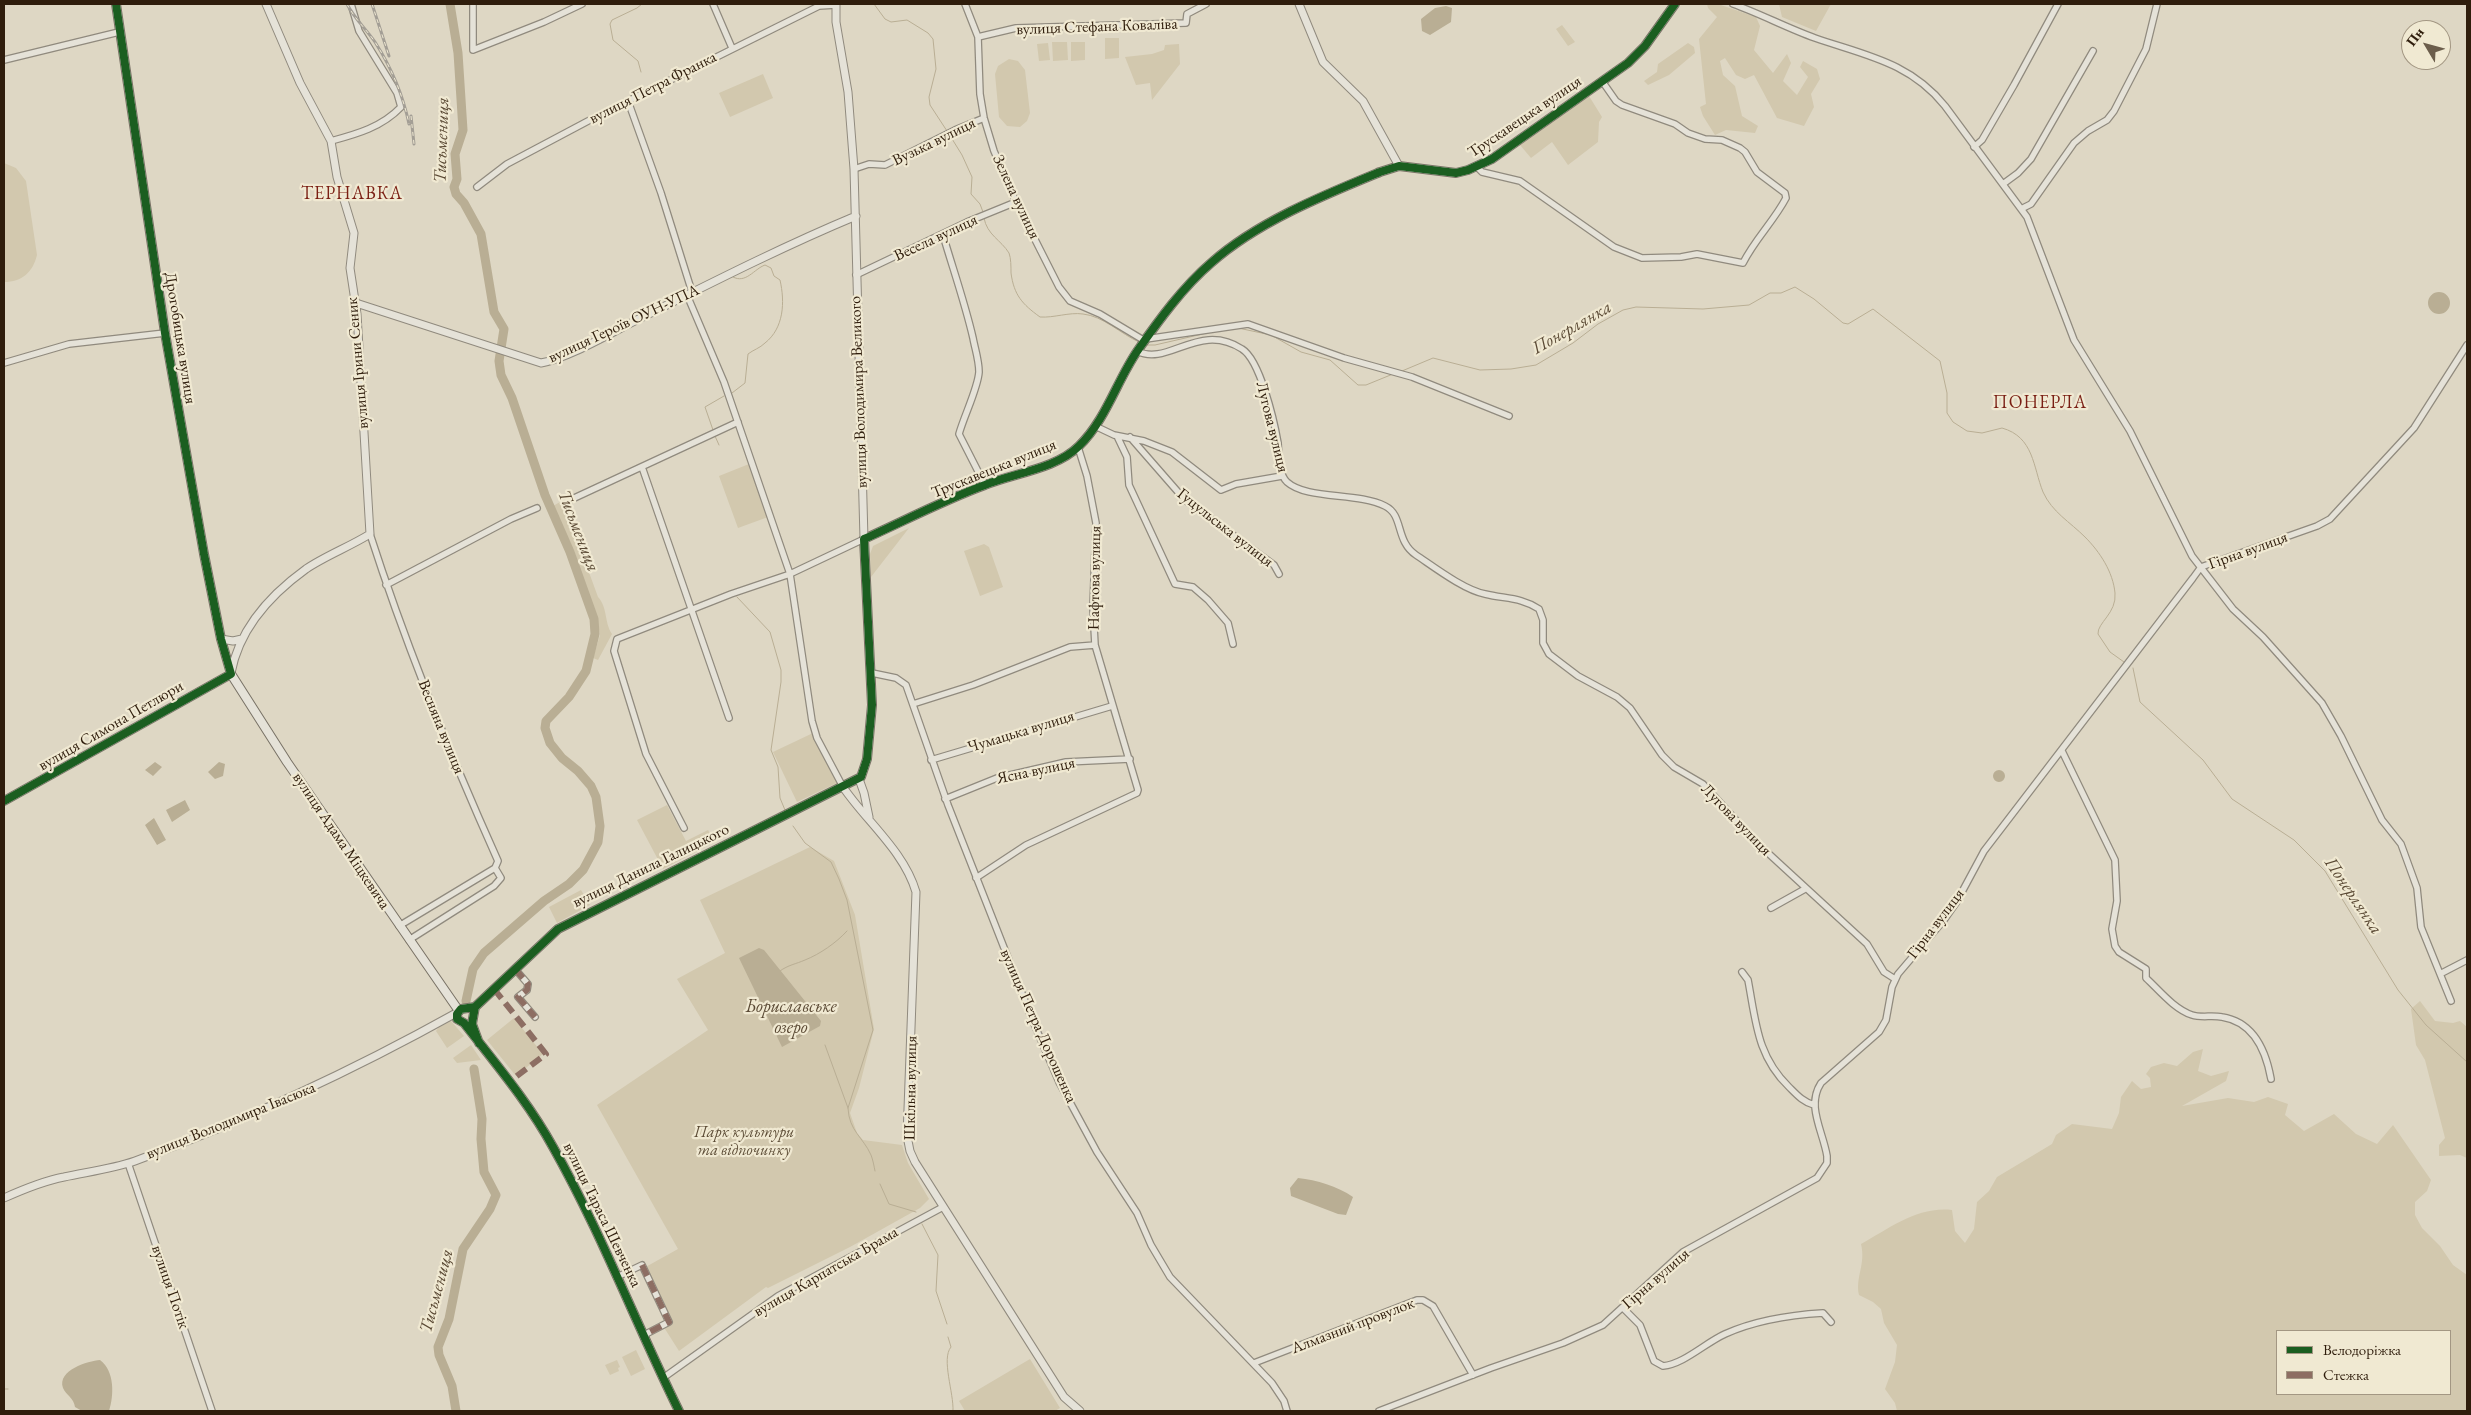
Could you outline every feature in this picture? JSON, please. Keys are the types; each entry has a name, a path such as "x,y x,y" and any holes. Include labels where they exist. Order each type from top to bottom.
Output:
{"main road":[{"name":"Дрогобицька вулиця","path":"116,4 165,333 221,639 231,674"},
{"name":"Трускавецька вулиця","path":"864,539 985,485 1049,463 1078,447 1095,426 1142,344 1193,280 1235,244 1262,227 1356,182 1398,166 1448,174 1477,167 1492,159 1637,55 1675,4"},
{"name":"вулиця Володимира Великого","path":"858,779 863,772 867,759 872,705 872,673 864,539"},
{"name":"вулиця Симона Петлюри","path":"4,801 231,674"},
{"name":"вулиця Адама Міцкевича","path":"231,674 282,755 460,1013"},
{"name":"вулиця Данила Галицького","path":"475,1007 552,933 572,921 858,779"},
{"path":"472,1017 470,1021 460,1013 475,1007"},
{"path":"475,1007 472,1017 473,1030 479,1043"},
{"name":"вулиця Тараса Шевченка","path":"460,1013 479,1043 534,1116 553,1146 617,1277 679,1411"}],"street":[{"name":"вулиця Ірини Сеник","path":"266,4 300,83 331,141 337,177 354,232 350,268 356,303 370,534"},
{"path":"331,141 360,133 382,122 401,107 397,93 359,30 351,4"},
{"path":"473,4 472,50 544,22 582,4"},
{"path":"713,4 732,48"},
{"name":"вулиця Петра Франка","path":"477,187 508,164 628,100 818,5 836,4"},
{"name":"вулиця Володимира Великого","path":"836,4 836,22 848,92 854,169 864,539"},
{"name":"Зелена вулиця","path":"965,4 978,36 980,94 984,118 1016,202 1064,296 1076,305 1100,314 1142,344"},
{"name":"вулиця Стефана Коваліва","path":"978,36 1016,28 1186,23 1187,14 1206,4"},
{"path":"1299,4 1307,19 1322,62 1355,90 1364,101 1398,166"},
{"path":"1733,4 1799,32 1906,71 1932,89 2003,184 2021,209 2052,279 2074,340 2130,431 2192,556 2233,609 2263,637 2322,703 2341,736 2382,820 2401,844 2417,888 2421,926 2451,1001"},
{"path":"1974,147 1982,140 2058,4"},
{"path":"2021,209 2031,204 2074,144 2111,116 2146,49 2157,4"},
{"path":"4,60 119,32"},
{"path":"2003,184 2018,173 2031,159 2093,51"},
{"path":"1477,167 1482,172 1520,181 1614,247 1642,258 1681,257 1697,254 1742,263 1750,249 1777,216 1786,198 1785,193 1757,172 1745,152 1740,148 1722,140 1705,139 1688,133 1675,124 1622,105 1616,101 1602,81"},
{"path":"628,100 661,193 689,294 738,422 790,574 812,721 818,738 843,787"},
{"name":"Вузька вулиця","path":"854,169 870,164 885,165 955,130 984,118"},
{"name":"Весела вулиця","path":"856,275 1016,202"},
{"name":"вулиця Героїв ОУН-УПА","path":"356,303 541,362 550,361 799,240 856,216"},
{"path":"943,235 966,310 979,362 979,374 975,389 959,434 985,485"},
{"path":"1142,344 1248,324 1344,358 1383,367 1387,371 1447,389 1509,416"},
{"path":"4,363 68,344 165,333"},
{"name":"Лугова вулиця","path":"1142,344 1145,356 1170,352 1186,344 1211,340 1232,344 1248,353 1261,377 1277,440 1282,476 1288,483 1302,491 1366,498 1385,506 1396,516 1402,541 1413,554 1477,591 1522,599 1539,609 1543,620 1543,643 1550,654 1578,676 1625,703 1674,767 1703,784 1756,842 1805,889 1868,944 1884,972 1894,979"},
{"name":"Гірна вулиця","path":"1379,1411 1584,1334 1603,1325 1683,1252 1817,1178 1827,1163 1827,1156 1814,1104 1815,1092 1821,1083 1879,1032 1886,1020 1894,979 1956,903 1984,851 2201,567 2317,526 2330,519 2414,428 2467,345"},
{"path":"570,500 738,422"},
{"name":"Гуцульська вулиця","path":"1095,426 1117,436 1130,437 1172,452 1221,490 1236,484 1282,476"},
{"path":"1117,436 1126,457 1129,485 1175,584 1193,587 1208,600 1228,623 1233,644"},
{"name":"Гуцульська вулиця","path":"1130,437 1185,500 1274,565 1279,574"},
{"name":"Нафтова вулиця","path":"976,878 1026,845 1137,793 1138,790 1095,645 1093,608 1096,523 1088,476 1078,447"},
{"path":"642,467 729,718"},
{"path":"386,585 511,519 537,508"},
{"path":"231,674 242,639 252,620 305,570 370,534"},
{"name":"Весняна вулиця","path":"370,534 386,585 446,744 498,861 495,868 501,878 494,886 409,940"},
{"path":"684,828 646,754 614,650 617,640 690,610 790,574 864,539"},
{"path":"221,639 233,641 242,639"},
{"path":"913,704 973,685 1070,647 1095,645"},
{"name":"вулиця Петра Дорошенка","path":"872,673 902,681 906,685 931,760 976,878 1060,1082 1097,1152 1137,1213 1159,1261 1170,1277 1276,1388 1284,1401 1286,1411"},
{"name":"Чумацька вулиця","path":"931,760 1112,706"},
{"path":"2062,751 2115,860 2117,901 2112,929 2115,946 2119,952 2146,969 2146,978 2182,1010 2198,1016 2224,1017 2244,1025 2253,1033 2262,1048 2271,1079"},
{"name":"Ясна вулиця","path":"946,799 997,778 1066,762 1130,759"},
{"name":"Шкільна вулиця","path":"858,779 864,793 869,818"},
{"name":"Шкільна вулиця","path":"843,787 869,818 901,863 916,892 907,1136 910,1150 915,1162 1064,1397 1080,1411"},
{"path":"399,926 495,868"},
{"path":"1771,908 1805,889"},
{"path":"2440,974 2467,960"},
{"path":"515,969 528,984 527,990 518,997 535,1017"},
{"path":"1742,972 1748,980 1762,1051 1775,1074 1805,1103 1814,1104"},
{"name":"вулиця Володимира Івасюка","path":"4,1198 45,1182 128,1163 304,1092 460,1013"},
{"name":"вулиця Потік","path":"128,1163 212,1411"},
{"name":"вулиця Карпатська Брама","path":"663,1378 778,1296 943,1206"},
{"path":"617,1277 642,1265 669,1322 644,1335"},
{"name":"Алмазний провулок","path":"1254,1363 1417,1300 1423,1300 1432,1306 1473,1375"},
{"path":"1623,1308 1640,1325 1654,1361 1663,1366 1674,1363 1726,1334 1762,1321 1823,1313 1831,1322"}],"green space":[{"path":"1707,4 1718,4 1756,17 1760,26 1754,50 1773,73 1787,54 1791,63 1783,81 1797,95 1808,77 1800,67 1803,61 1817,69 1820,79 1811,94 1814,107 1804,126 1777,118 1754,75 1745,79 1736,75 1725,58 1720,61 1723,75 1735,86 1742,116 1758,126 1755,133 1726,130 1715,135 1703,116 1700,107 1706,104 1699,39 1717,17 1708,8"},
{"path":"1779,4 1831,4 1816,31 1782,17"},
{"path":"1562,25 1575,42 1568,46 1556,29"},
{"path":"1105,38 1119,38 1119,58 1105,59"},
{"path":"1052,42 1067,42 1068,60 1053,61"},
{"path":"1071,42 1085,42 1085,60 1071,61"},
{"path":"1048,43 1050,60 1039,61 1037,44"},
{"path":"1688,43 1694,47 1695,53 1669,75 1648,85 1644,81 1657,72 1658,64"},
{"path":"1179,44 1180,64 1152,100 1150,83 1136,85 1125,57 1152,54 1164,50 1165,45"},
{"path":"1009,59 1018,61 1025,70 1030,113 1027,121 1020,127 1007,126 999,117 995,74 998,66"},
{"path":"763,74 773,98 730,117 719,93"},
{"path":"1589,96 1602,117 1599,122 1598,142 1568,165 1552,142 1531,158 1520,145"},
{"path":"4,163 16,168 26,181 37,255 33,266 26,275 10,282 4,282"},
{"path":"749,464 768,517 738,528 719,476"},
{"path":"560,502 564,504 612,634 598,660 593,658 600,635 597,619 574,551 553,506"},
{"path":"909,528 871,577 870,554 873,546"},
{"path":"984,544 989,547 1003,587 980,596 964,551"},
{"path":"813,733 837,783 797,802 773,752"},
{"path":"667,805 686,841 708,830 715,842 663,869 637,820"},
{"name":"Парк культури та відпочинку","path":"810,847 834,861 855,915 874,1029 859,1088 850,1113 857,1133 863,1140 902,1145 908,1163 929,1199 920,1208 850,1247 768,1288 766,1287 679,1351 665,1329 669,1325 642,1269 678,1249 597,1105 708,1030 677,979 725,953 700,900"},
{"path":"581,890 590,905 557,923 549,907"},
{"path":"2420,1001 2435,1021 2453,1023 2460,1021 2467,1027 2467,1158 2460,1155 2439,1156 2439,1145 2445,1138 2425,1060 2416,1045 2411,1009"},
{"path":"514,1018 543,1054 516,1076 487,1040"},
{"path":"451,1021 464,1036 447,1048 436,1031 439,1027"},
{"path":"471,1045 481,1060 457,1063 453,1058"},
{"path":"2203,1049 2198,1071 2211,1076 2229,1071 2226,1081 2182,1106 2228,1098 2254,1102 2268,1097 2288,1104 2285,1115 2304,1131 2334,1114 2356,1134 2377,1144 2393,1125 2431,1180 2427,1191 2415,1202 2415,1215 2422,1228 2440,1246 2453,1265 2467,1275 2467,1411 1897,1411 1895,1403 1885,1389 1895,1362 1897,1345 1884,1323 1881,1309 1873,1302 1859,1295 1858,1282 1862,1258 1861,1244 1916,1215 1940,1210 1952,1210 1955,1231 1965,1243 1974,1229 1977,1202 1989,1191 1997,1177 2052,1144 2056,1135 2072,1124 2112,1129 2119,1113 2121,1097 2132,1081 2141,1089 2151,1087 2150,1078 2146,1074 2151,1067 2164,1063 2177,1066 2193,1052"},
{"path":"636,1350 645,1369 631,1376 622,1357"},
{"path":"1030,1359 1060,1408 1055,1411 965,1411 959,1401"},
{"path":"617,1360 620,1367 618,1368 619,1371 610,1375 605,1365"}],"water":[{"path":"1446,6 1452,8 1451,22 1430,35 1422,31 1421,19 1435,8"},
{"path":"2439,292 2447,295 2450,303 2447,311 2439,314 2431,311 2428,303 2431,295"},
{"path":"155,762 162,767 153,776 145,770"},
{"path":"219,762 225,764 223,776 215,779 208,772"},
{"path":"1997,770 2001,770 2005,776 2001,782 1997,782 1993,778 1993,774"},
{"path":"185,800 190,810 172,822 166,810"},
{"path":"154,818 166,840 157,845 145,825"},
{"name":"Бориславське озеро","path":"759,948 764,950 821,1021 820,1026 782,1047 739,958"},
{"path":"1298,1178 1327,1184 1353,1197 1346,1215 1338,1214 1291,1196 1290,1188"},
{"path":"100,1360 111,1377 112,1398 109,1411 82,1411 75,1407 73,1401 63,1388 62,1382 69,1371 88,1362"}],"waterway":[{"name":"Тисьмениця","path":"450,4 458,53 463,130 455,154 457,179 454,187 456,194 464,203 481,234 494,312 504,329 499,361 501,375 512,398 545,495 570,552 594,619 595,634 586,671 569,697 546,721 545,728 550,743 562,758 578,771 591,786 596,797 600,826 598,842 583,870 569,884 544,901 484,953 473,969 466,1001"},
{"path":"641,72 638,61 613,40 610,24 612,20 642,4"},
{"name":"Понерлянка","path":"874,4 885,19 891,22 907,20 928,33 933,39 936,69 929,97 930,105 947,131"},
{"name":"Понерлянка","path":"949,134 962,155 972,177 971,194 980,204 983,212"},
{"name":"Понерлянка","path":"984,218 988,229 1009,253 1012,281 1017,293 1024,303 1040,317 1067,314 1090,315 1139,342"},
{"path":"732,393 745,383 748,354 763,345 771,337 782,314 780,280 774,276 771,268 765,265 742,279 733,277"},
{"name":"Понерлянка","path":"1402,371 1433,358 1480,370 1511,369 1536,365 1573,343 1598,324 1623,310 1636,307 1703,309 1749,305 1770,293 1781,293 1795,287 1814,299 1843,323 1848,324 1873,309 1940,361 1947,393 1947,413 1953,422 1967,431 1982,433 2002,428 2013,432 2026,446 2031,454 2043,492 2051,505 2091,543 2109,570 2114,585 2115,600 2098,634 2110,652 2124,662"},
{"name":"Понерлянка","path":"1238,328 1271,335 1301,352 1330,360 1358,385 1366,385 1393,374"},
{"name":"Понерлянка","path":"1145,345 1155,345 1207,333"},
{"path":"713,430 705,407 724,396"},
{"path":"715,436 719,445"},
{"path":"737,597 770,632 781,670 771,750 778,767 780,798 785,810"},
{"name":"Понерлянка","path":"2133,668 2140,702 2203,760 2232,799 2294,840 2325,871 2398,990 2426,1025 2467,1062"},
{"path":"793,826 805,843 831,862 839,879 847,900 873,1030 848,1108"},
{"path":"780,971 811,958 838,940 847,931"},
{"path":"825,1045 848,1108 851,1123 868,1149 875,1171"},
{"name":"Тисьмениця","path":"456,1411 452,1386 439,1355 438,1347 449,1319 463,1249 490,1209 496,1195 484,1172 481,1139 482,1119 474,1069"},
{"path":"880,1184 889,1204 916,1212"},
{"path":"922,1224 938,1255 936,1291 947,1324"},
{"path":"948,1337 951,1347 947,1360 953,1411"}],"railway":[{"path":"347,4 375,42 386,61 400,92 409,124"},
{"path":"372,4 389,56"},
{"path":"411,116 414,144"}],"marked path":[{"path":"515,969 528,984 527,990 518,997 535,1017"},
{"path":"494,989 546,1054 509,1082"},
{"path":"642,1265 669,1322 644,1335"}],"cycle path":[{"path":"4,801 231,674 221,639 204,554 165,333 116,4"},
{"path":"479,1043 472,1024 475,1007 558,929 861,777 867,759 872,705 864,539 970,491 1034,470 1070,454 1097,424 1138,350 1163,316 1191,282 1229,248 1270,222 1336,190 1380,172 1399,166 1456,173 1468,170 1492,159 1628,63 1645,46 1675,4"},
{"path":"475,1007 461,1009 457,1014 457,1019 464,1023 544,1131 603,1245 679,1411"}],"district":[{"name":"ТЕРНАВКА","path":"352,194"},
{"name":"ПОНЕРЛА","path":"2040,403"}]}
